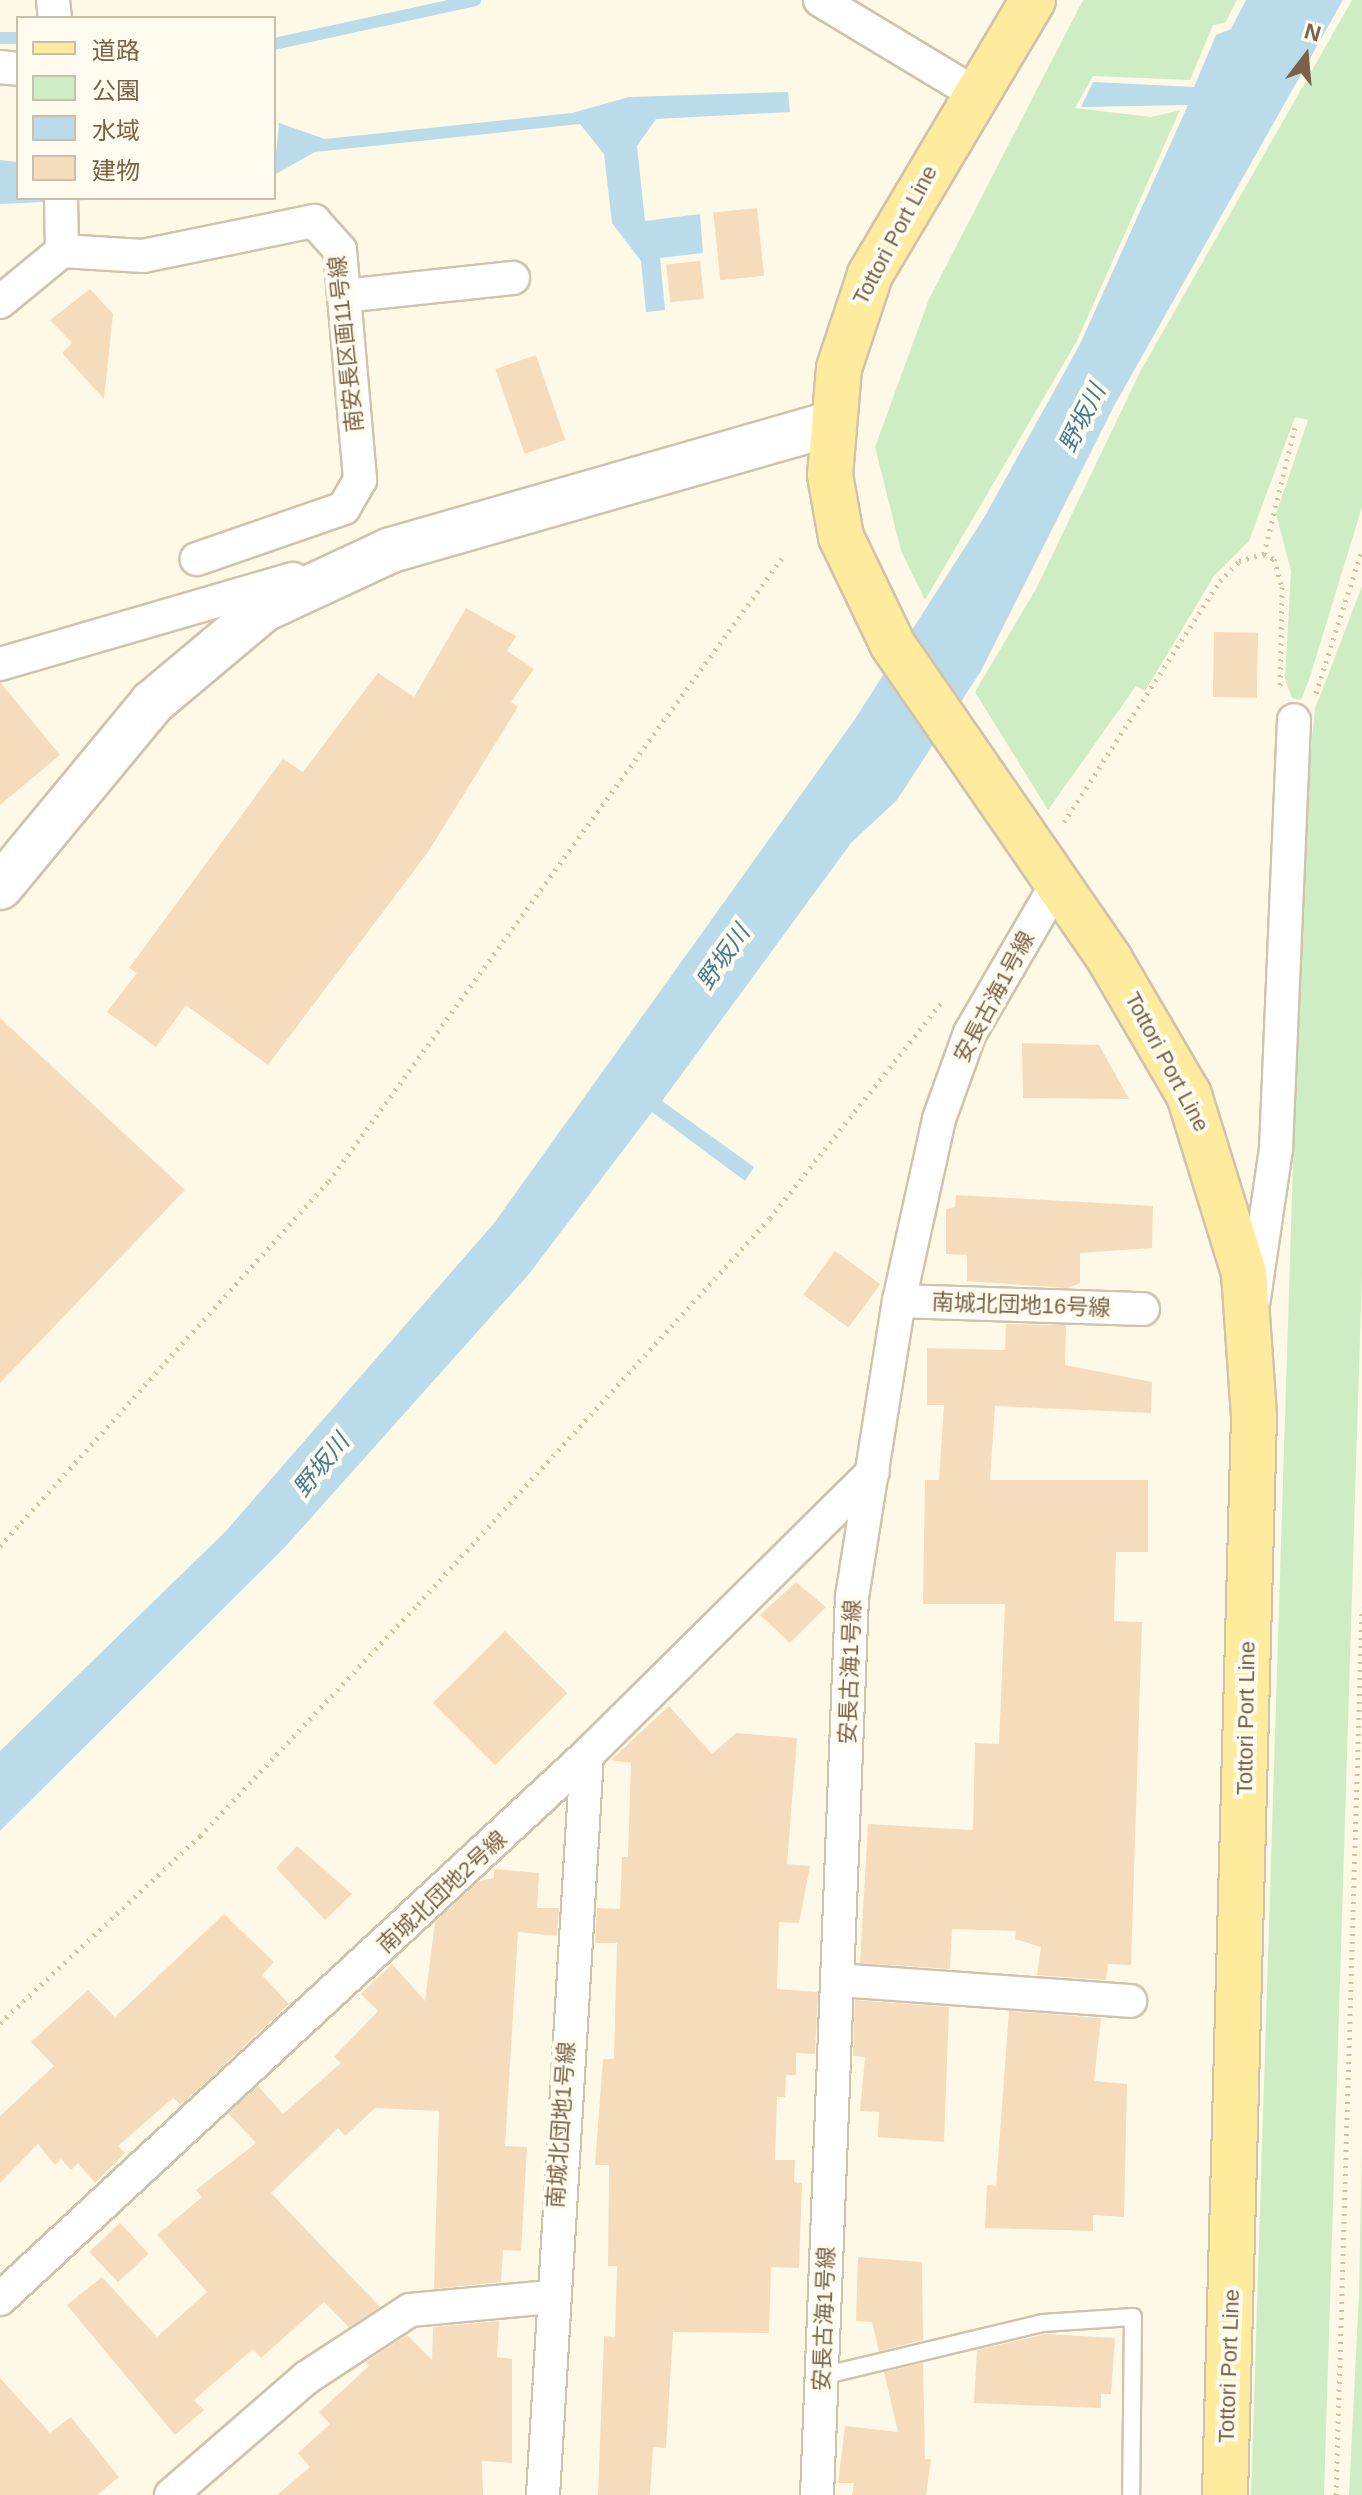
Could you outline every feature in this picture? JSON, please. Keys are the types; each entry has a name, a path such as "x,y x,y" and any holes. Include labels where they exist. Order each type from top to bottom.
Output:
{"main road":[{"name":"Tottori Port Line","path":"1032,0 870,275 845,339 830,424 833,509 851,564 893,645 1039,839 1056,885 1141,1006 1189,1095 1234,1225 1250,1319 1254,1416 1225,2495"}],"street":[{"path":"820,0 976,94"},
{"path":"0,302 62,251 61,200"},
{"name":"南安長区画11号線","path":"62,251 143,256 314,221 340,250 360,480 344,508 197,559"},
{"path":"344,296 513,278"},
{"path":"0,664 830,424"},
{"path":"0,887 193,664 264,609 391,550"},
{"path":"1250,1319 1276,1149 1294,720"},
{"name":"安長古海1号線","path":"817,2495 852,1597 899,1301 952,1075 1056,885"},
{"name":"南城北団地16号線","path":"899,1301 1143,1309"},
{"name":"南城北団地2号線","path":"0,2299 587,1755 873,1472"},
{"name":"南城北団地1号線","path":"543,2495 550,2297 587,1755"},
{"path":"838,1980 1130,2001"},
{"path":"171,2495 306,2378 410,2310 550,2297"}],"lane":[{"path":"822,2376 1043,2323 1133,2317 1131,2495"}],"path":[{"path":"1264,554 1296,423"},
{"path":"1039,839 1220,581 1239,561 1264,554 1274,559 1282,587 1278,686 1294,720 1312,704 1330,661 1362,550"},
{"path":"0,1546 329,1181 782,558"},
{"path":"0,2023 200,1836 418,1604 770,1218 950,993"},
{"path":"1336,2495 1362,1607"}],"green space":[{"path":"1083,0 1237,0 1225,23 1213,25 1190,80 1093,76 1075,108 1151,117 1180,110 1077,341 925,600 901,551 875,447 929,299"},
{"path":"1352,0 1362,0 1362,507 1309,680 1301,700 1292,698 1285,679 1291,571 1276,514 1308,420 1295,417 1249,541 1214,576 1145,691 1136,686 1048,810 975,692 1037,587 1140,372"},
{"path":"1362,586 1362,1273 1324,2495 1251,2495 1304,815 1315,709"},
{"path":"1362,2144 1362,2495 1349,2495 1359,2293"}],"water":[{"name":"野坂川","path":"1246,0 1343,0 1114,406 981,671 897,800 851,843 662,1101 754,1167 745,1181 652,1112 529,1274 285,1547 0,1831 0,1751 226,1531 495,1222 855,719 985,516 1080,344 1188,105 1081,107 1093,82 1194,87 1216,35 1231,29"},
{"path":"788,92 790,112 656,119 637,146 645,221 700,214 703,253 660,258 665,310 646,312 641,261 612,223 604,154 580,124 315,152 276,174 279,123 325,139 572,113 629,97"},
{"path":"0,160 16,162 16,200 87,200 0,204"}],"building":[{"path":"757,208 764,276 720,280 713,213"},
{"path":"700,261 704,299 670,302 666,265"},
{"path":"90,289 113,314 104,399 62,353 72,343 50,320"},
{"path":"536,355 565,440 525,454 495,369"},
{"path":"466,608 516,636 507,651 534,669 511,702 518,707 428,852 268,1065 186,1005 156,1047 107,1012 137,973 129,968 283,759 303,772 378,673 414,697"},
{"path":"1214,632 1258,633 1257,698 1213,697"},
{"path":"0,682 60,755 0,805"},
{"path":"0,1018 185,1190 0,1383"},
{"path":"1022,1043 1099,1045 1129,1099 1023,1098"},
{"path":"956,1195 1153,1206 1152,1248 1080,1253 1080,1283 1067,1288 967,1281 967,1255 946,1254 946,1209 955,1207"},
{"path":"835,1251 880,1284 849,1328 803,1295"},
{"path":"1006,1324 1066,1325 1065,1365 1152,1382 1151,1413 995,1406 990,1480 1148,1480 1148,1552 1116,1552 1114,1621 1142,1622 1131,1965 1108,1964 1106,1980 1037,1975 1041,1947 1015,1939 1016,1931 952,1929 950,1969 860,1963 868,1824 973,1830 975,1743 999,1744 1005,1604 923,1604 925,1480 939,1480 944,1405 927,1405 927,1348 1005,1350"},
{"path":"796,1582 826,1607 790,1643 760,1615"},
{"path":"505,1631 567,1693 495,1765 433,1703"},
{"path":"669,1706 712,1754 736,1733 797,1738 787,1864 810,1866 799,1923 779,1922 777,1989 818,1992 815,2054 796,2053 796,2075 786,2075 785,2097 777,2097 775,2160 795,2160 794,2182 802,2183 799,2268 771,2267 769,2333 673,2332 666,2448 653,2447 650,2495 598,2495 604,2336 615,2337 617,2266 608,2266 609,2165 595,2165 603,2059 614,2059 617,1943 595,1943 597,1908 620,1909 622,1857 628,1857 631,1763 611,1760"},
{"path":"297,1846 352,1894 325,1920 276,1868"},
{"path":"494,1869 539,1873 537,1908 559,1908 557,1936 518,1932 505,2146 527,2147 521,2251 503,2250 501,2282 434,2289 439,2111 375,2108 345,2136 338,2128 271,2193 380,2307 349,2327 324,2302 261,2358 253,2349 194,2400 204,2410 175,2435 67,2305 102,2277 157,2337 207,2292 157,2235 202,2197 196,2190 256,2143 228,2113 258,2086 283,2114 341,2063 334,2057 378,2011 361,1994 392,1964 425,2001 435,1922 479,1881 494,1878"},
{"path":"224,1914 274,1962 262,1975 289,2004 181,2105 173,2098 118,2146 125,2153 95,2183 78,2163 71,2170 61,2159 55,2165 38,2144 0,2183 0,2116 54,2066 31,2042 88,1990 115,2017"},
{"path":"855,2000 949,2007 944,2142 878,2137 879,2112 860,2111 865,2057 853,2056"},
{"path":"1009,2011 1101,2018 1094,2081 1127,2084 1124,2217 1093,2215 1093,2231 985,2228 987,2185 996,2186"},
{"path":"120,2223 149,2254 118,2282 89,2252"},
{"path":"858,2257 922,2262 923,2340 879,2351 872,2322 856,2321"},
{"path":"499,2321 497,2357 512,2359 512,2463 482,2461 483,2495 277,2495 310,2467 298,2453 330,2424 319,2412 369,2366 366,2362 407,2335 432,2360 433,2327"},
{"path":"1046,2334 1115,2338 1111,2394 1101,2394 1101,2408 974,2403 977,2350"},
{"path":"923,2363 925,2459 931,2459 926,2495 852,2495 854,2483 838,2483 845,2426 898,2432 884,2372"},
{"path":"0,2378 50,2433 71,2417 119,2477 97,2495 0,2495"}],"waterway":[{"path":"276,44 475,0"},
{"path":"0,38 16,38"}]}
